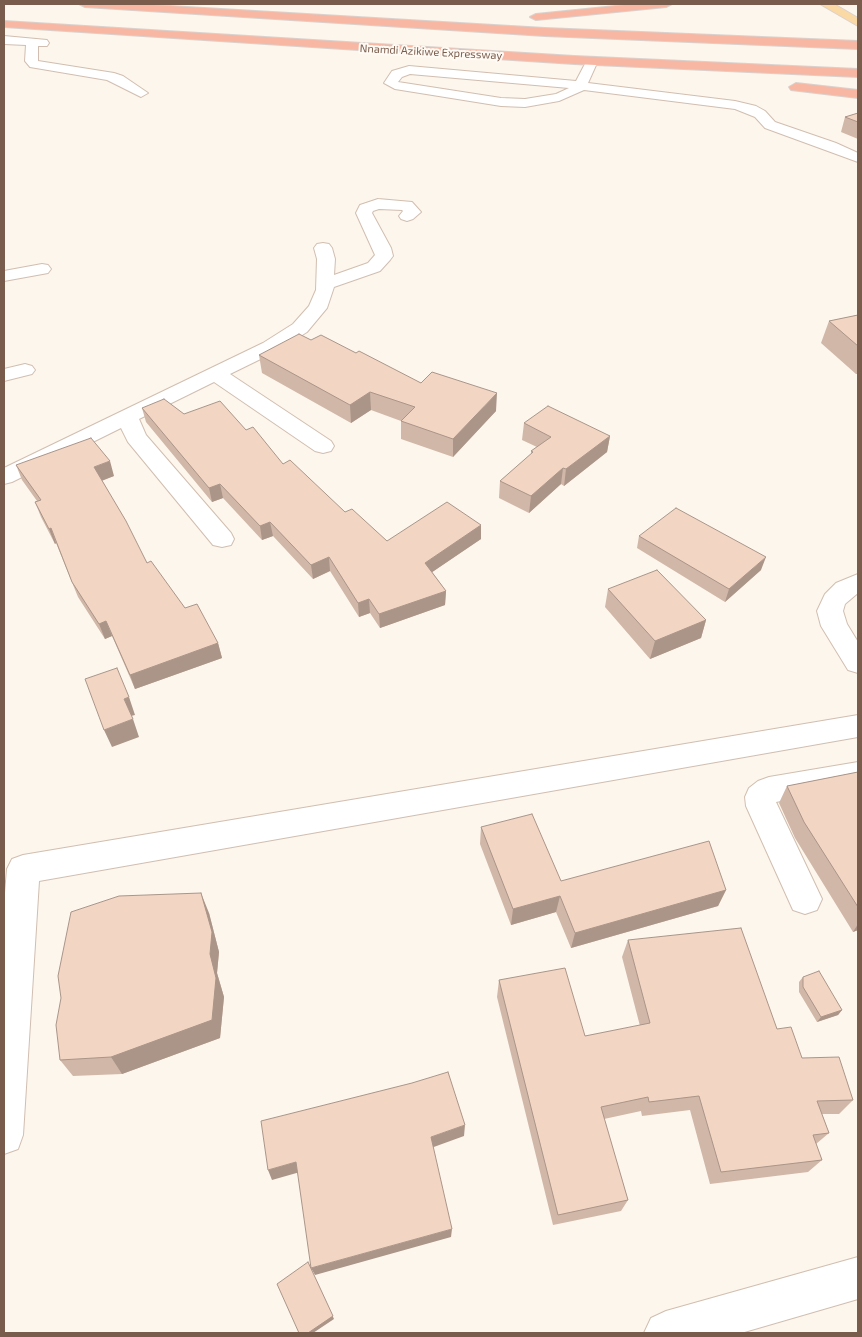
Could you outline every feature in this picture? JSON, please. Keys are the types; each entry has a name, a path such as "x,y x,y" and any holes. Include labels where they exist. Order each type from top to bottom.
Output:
{"highway":[{"name":"Nnamdi Azikiwe Expressway","path":"85,4 526,31 858,45"},
{"path":"234,4 511,19 858,34"},
{"path":"511,19 666,4"},
{"name":"Nnamdi Azikiwe Expressway","path":"4,13 438,42 858,62"},
{"name":"Nnamdi Azikiwe Expressway","path":"4,24 574,60 858,73"},
{"path":"132,33 223,28"},
{"path":"574,60 591,64 746,81"},
{"path":"780,85 858,94"}],"main road":[{"path":"826,4 856,22"}],"street":[{"path":"4,40 37,43 31,61 34,64 108,76 118,79 141,93"},
{"path":"591,64 580,85 578,89 564,95 525,103 512,103 391,83 396,74 409,70 580,85 743,107 760,114 770,125 831,146 858,158"},
{"path":"378,204 376,198 384,187"},
{"path":"325,284 363,272 380,263 384,256 382,248 364,213 366,208 378,204 406,205 413,212 408,216"},
{"path":"4,477 270,347 300,328 318,308 325,284 326,259 323,248"},
{"path":"4,276 42,269"},
{"path":"4,375 25,370"},
{"path":"216,374 324,446"},
{"path":"127,416 136,437 222,539"},
{"path":"858,583 845,589 834,600 830,611 834,626 858,663"},
{"path":"4,1135 23,869 858,726"},
{"path":"805,899 761,806 760,797 769,790 858,774"},
{"path":"668,1333 858,1278"}],"building":[{"path":"858,113 858,122 845,117"},
{"path":"858,315 858,346 829,321"},
{"path":"299,334 311,340 321,335 356,353 359,351 421,383 432,372 497,393 453,439 401,421 415,407 370,392 350,405 259,355"},
{"path":"164,399 184,414 220,401 246,430 253,427 283,464 290,460 345,512 352,509 387,541 447,502 481,525 425,563 446,591 379,614 369,599 358,603 329,557 311,565 270,522 260,526 220,484 209,488 142,408"},
{"path":"548,406 610,436 566,469 563,468 531,496 500,481 533,452 531,451 551,437 524,423"},
{"path":"91,438 110,461 94,467 126,521 147,563 151,561 185,608 197,604 218,643 130,675 106,621 99,624 72,582 51,528 49,529 35,502 41,500 16,465"},
{"path":"676,508 766,557 729,589 639,536"},
{"path":"657,570 706,620 655,641 608,589"},
{"path":"117,668 129,697 124,699 133,719 104,730 85,679"},
{"path":"858,772 858,907 804,822 787,786"},
{"path":"532,814 561,881 709,841 726,890 575,933 560,896 513,909 481,827"},
{"path":"201,893 212,932 210,954 216,978 212,1020 111,1057 60,1060 56,1025 61,998 58,976 71,912 119,896"},
{"path":"741,928 777,1029 791,1027 802,1058 839,1057 853,1100 817,1101 829,1133 813,1135 822,1160 721,1172 699,1096 649,1102 648,1097 601,1107 628,1200 558,1215 499,980 565,968 585,1036 650,1023 628,940"},
{"path":"819,971 842,1010 821,1017 803,987 803,977"},
{"path":"448,1072 465,1125 431,1137 452,1229 311,1268 296,1162 268,1170 261,1121 412,1083"},
{"path":"308,1262 333,1316 308,1333 299,1333 277,1284"}]}
